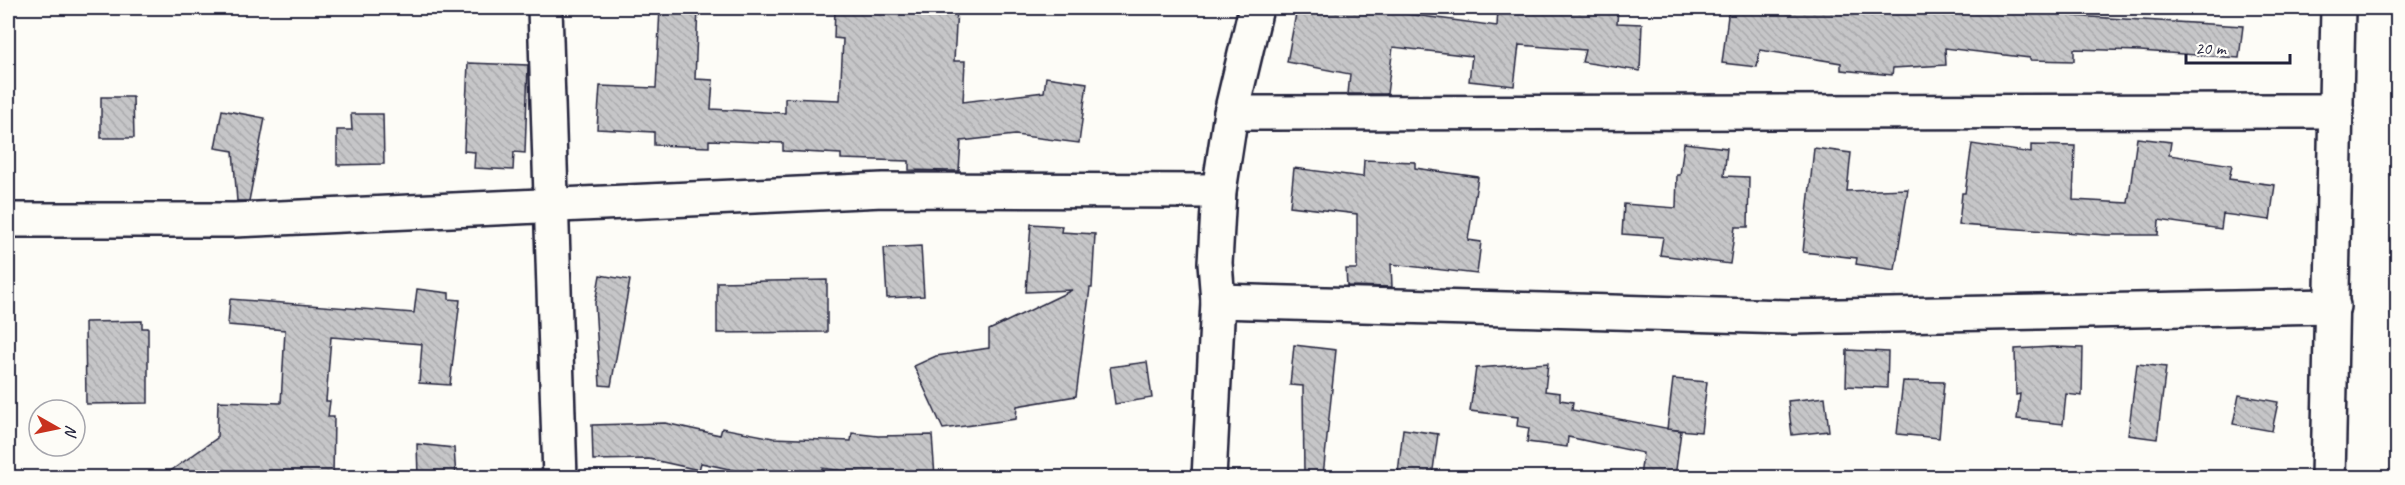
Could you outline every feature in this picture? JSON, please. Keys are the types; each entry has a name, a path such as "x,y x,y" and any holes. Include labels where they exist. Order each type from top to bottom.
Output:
{"street":[{"path":"545,8 560,477"},
{"path":"1209,477 1218,301 1215,262 1219,191 1231,113 1256,8"},
{"path":"2328,477 2338,8"},
{"path":"1231,113 2337,111"},
{"path":"8,220 234,220 883,190 1219,191"},
{"path":"1218,301 1790,316 2333,306"}],"building":[{"path":"660,8 698,8 695,79 713,80 711,109 785,113 785,98 840,100 843,39 834,38 835,8 957,8 954,61 965,61 963,102 1044,92 1046,77 1087,83 1079,143 1015,135 961,141 959,171 909,170 909,161 841,159 841,154 783,151 783,143 709,140 709,147 654,145 654,132 597,129 600,86 656,88"},
{"path":"1297,8 1407,8 1407,14 1497,26 1498,8 1618,8 1617,23 1642,24 1640,71 1582,62 1585,50 1519,45 1514,86 1469,81 1472,56 1393,47 1387,94 1348,94 1350,74 1287,62"},
{"path":"1729,8 1752,8 1792,13 1793,8 2074,8 2074,16 2243,26 2239,58 2074,49 2074,61 2030,60 2030,58 1945,48 1946,65 1893,68 1892,75 1841,70 1841,63 1760,50 1757,67 1722,63"},
{"path":"468,63 528,65 525,153 514,152 513,170 474,168 475,152 464,151"},
{"path":"101,97 133,97 134,138 101,138"},
{"path":"222,110 265,118 249,201 237,201 233,151 215,148"},
{"path":"351,114 383,114 384,164 337,165 337,130 352,130"},
{"path":"2137,138 2171,142 2169,155 2232,165 2229,179 2275,185 2270,220 2223,214 2221,229 2159,220 2158,235 2106,235 1959,225 1962,193 1965,193 1972,144 2031,153 2031,145 2075,146 2073,200 2128,203"},
{"path":"1684,143 1727,148 1724,176 1749,177 1748,227 1735,227 1730,264 1660,255 1663,237 1622,234 1624,204 1676,208 1677,175 1680,175"},
{"path":"1814,148 1851,153 1847,191 1908,189 1895,270 1856,264 1857,258 1803,252"},
{"path":"1364,160 1415,162 1415,168 1478,177 1468,240 1481,242 1477,274 1391,264 1392,287 1347,286 1346,269 1357,269 1357,214 1290,206 1294,168 1363,177"},
{"path":"1031,224 1062,226 1061,232 1095,234 1092,288 1090,288 1076,396 1017,406 1016,419 943,429 914,366 936,356 989,348 989,330 1072,290 1026,292"},
{"path":"921,246 924,296 887,298 884,248"},
{"path":"600,275 630,280 611,386 600,385 595,303"},
{"path":"827,280 827,332 717,333 717,282"},
{"path":"417,289 449,293 449,299 460,300 450,385 419,383 422,344 331,337 326,401 330,401 328,417 334,417 333,477 162,477 217,438 218,401 281,403 285,330 228,325 230,299 414,313"},
{"path":"142,321 142,328 148,328 148,403 87,404 85,322"},
{"path":"1294,345 1336,350 1323,476 1304,475 1303,386 1290,385"},
{"path":"2083,348 2082,396 2066,394 2063,424 2017,419 2020,394 2016,395 2015,349"},
{"path":"1847,350 1888,352 1887,388 1846,386"},
{"path":"1147,362 1152,398 1115,404 1110,367"},
{"path":"1548,363 1545,391 1560,393 1560,400 1573,402 1572,410 1681,431 1675,477 1640,477 1643,453 1568,437 1567,447 1527,442 1529,428 1517,426 1518,417 1470,411 1476,368"},
{"path":"2137,364 2166,367 2157,439 2128,435"},
{"path":"1673,379 1707,382 1701,432 1667,429"},
{"path":"1903,381 1944,382 1939,438 1897,434"},
{"path":"2239,395 2278,402 2272,431 2233,424"},
{"path":"1825,397 1829,431 1792,435 1788,401"},
{"path":"665,423 720,435 722,428 773,438 851,441 852,433 878,436 932,435 935,477 887,477 822,468 821,477 766,477 701,463 699,470 649,459 593,460 592,425"},
{"path":"1403,429 1438,434 1432,477 1398,473"},
{"path":"417,444 454,448 456,477 418,477"}]}
